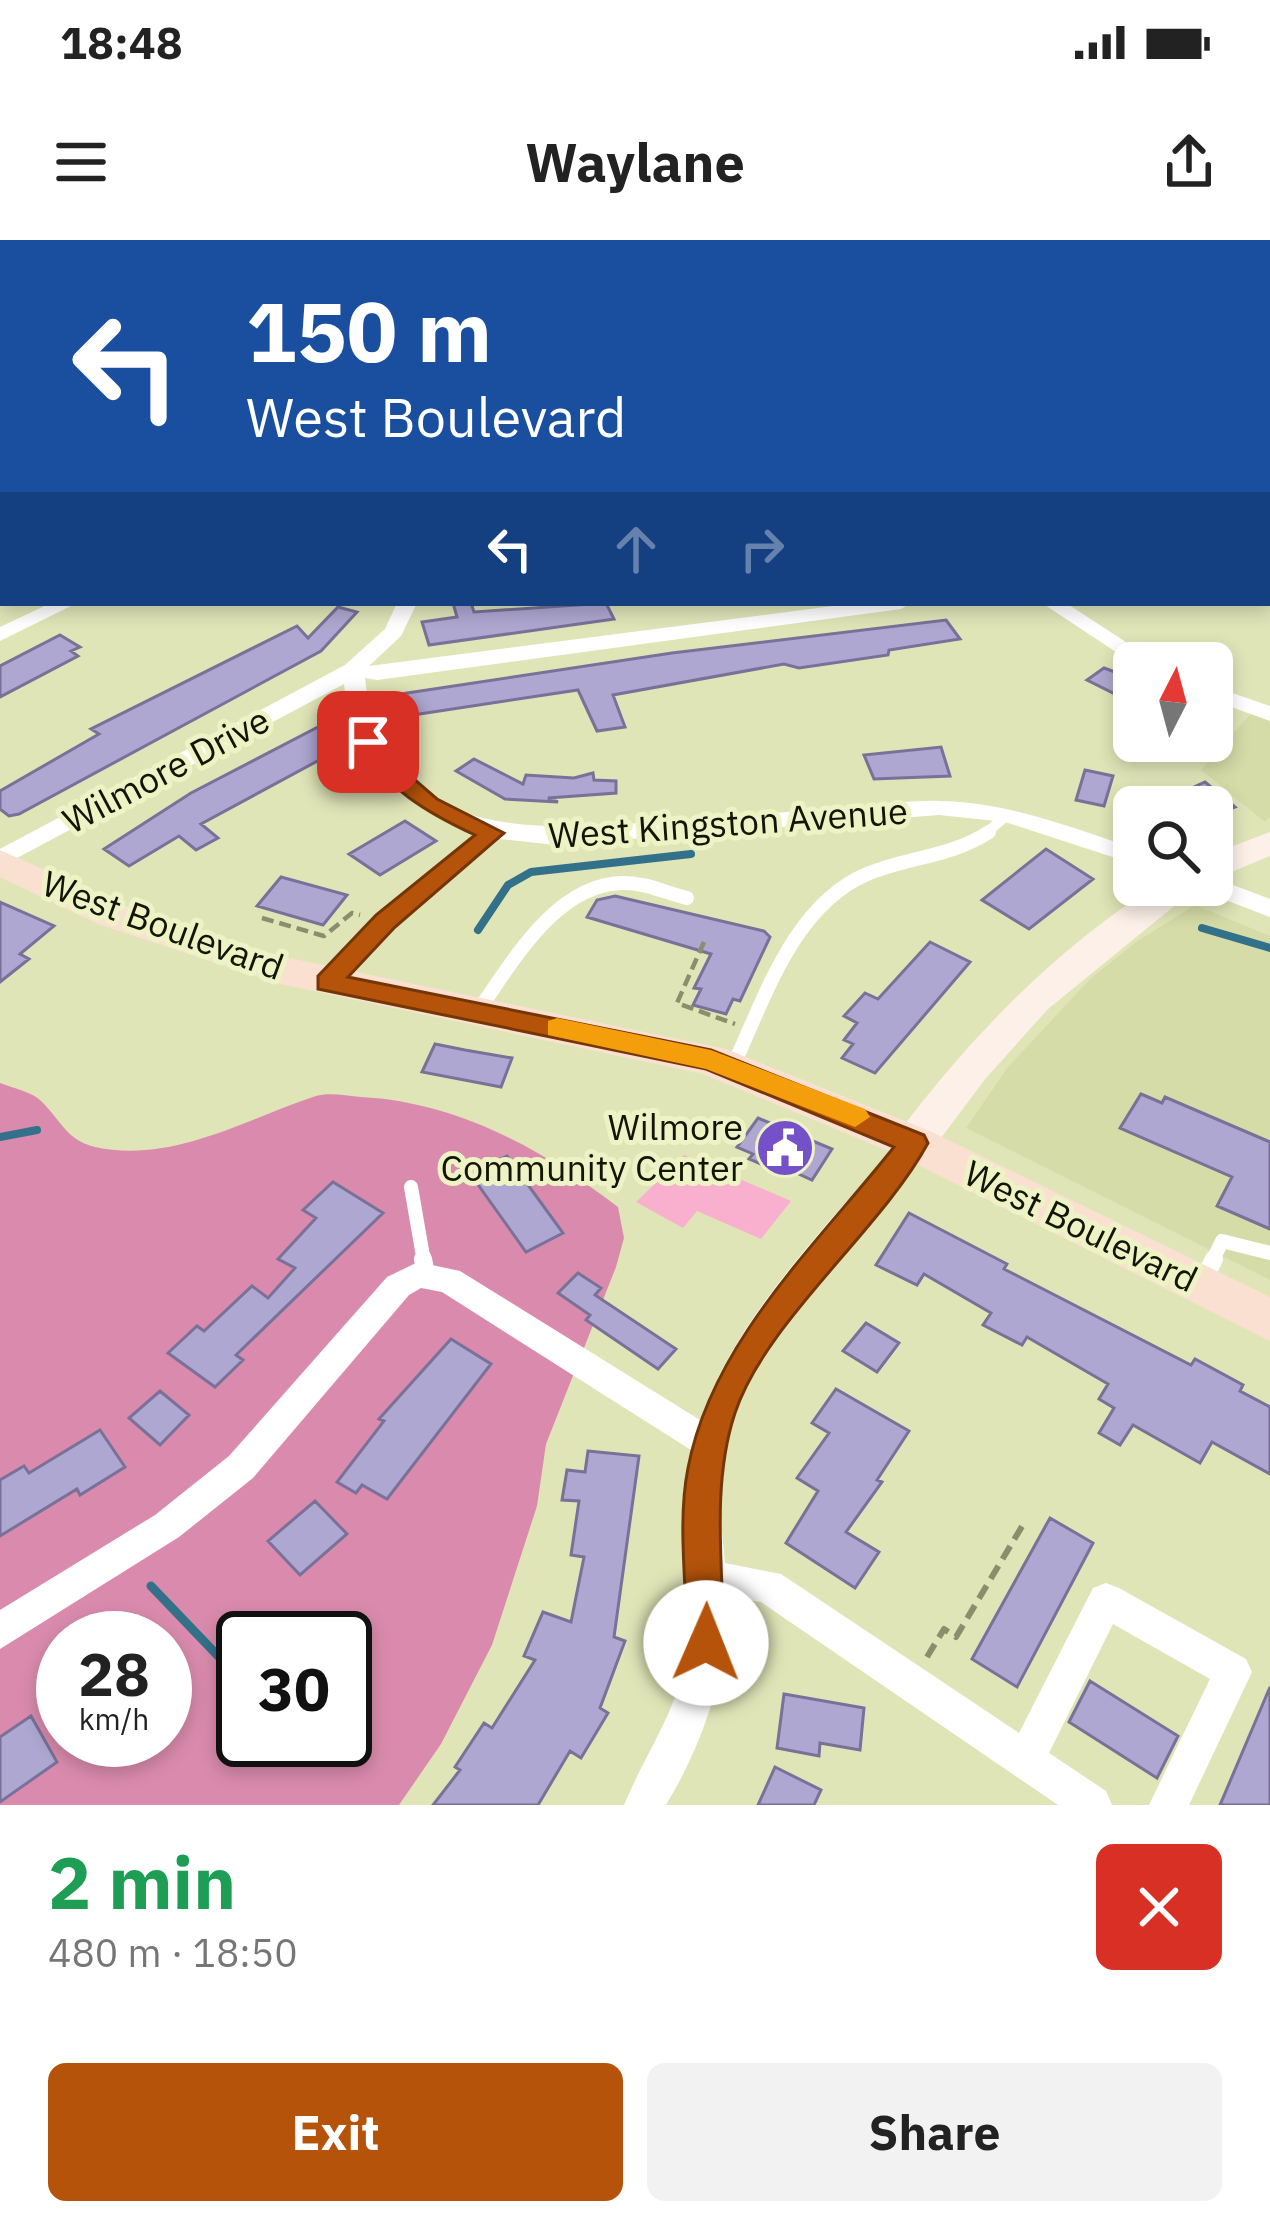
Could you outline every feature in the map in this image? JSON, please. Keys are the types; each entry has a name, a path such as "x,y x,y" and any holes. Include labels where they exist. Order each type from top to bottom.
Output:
{"main road":[{"name":"West Boulevard","path":"0,860 112,915 328,982 732,1067 914,1143 1270,1320"}],"street":[{"path":"0,635 61,606"},
{"path":"353,670 394,632 406,606"},
{"name":"Wilmore Drive","path":"0,860 353,670 377,674 879,606"},
{"path":"1057,606 1114,642"},
{"name":"West Kingston Avenue","path":"353,670 358,720 385,766 428,805 492,833 555,837 939,808 1007,815 1113,849"},
{"path":"1233,701 1270,714"},
{"path":"328,982 386,921 492,833"},
{"path":"1233,859 1270,843"},
{"path":"1233,894 1270,909"},
{"path":"644,1805 686,1727 702,1673 704,1474 728,1388 969,1065 1063,969 1152,906"},
{"path":"0,1630 194,1508 250,1458 398,1286 426,1274 448,1280 709,1443"},
{"path":"706,1577 768,1586 1092,1805"},
{"path":"1025,1761 1106,1600 1233,1672 1169,1805"}],"lane":[{"path":"732,1067 807,923 850,882 988,836 1007,815"},
{"path":"477,1012 572,899 597,886 623,883 687,898"},
{"path":"411,1187 426,1274"},
{"path":"1201,1286 1222,1241 1270,1253"}],"path":[{"path":"262,918 324,936 352,914 370,918"},
{"path":"704,943 677,1003 752,1028"},
{"path":"927,1657 944,1629 956,1636 1024,1522"}],"shaded area":[{"path":"1261,702 1270,706 1270,817 1265,822 1233,796 1233,786 1221,786 1201,770 1208,762 1233,762 1233,734"},
{"path":"1193,906 1270,936 1270,1280 966,1128 1008,1067 1090,979 1136,942"},
{"path":"0,1083 37,1098 77,1140 123,1151 180,1144 321,1095 397,1101 497,1132 560,1166 618,1207 624,1238 616,1267 546,1444 537,1506 492,1645 441,1744 399,1805 0,1805"},
{"path":"684,1155 791,1201 761,1239 697,1211 683,1228 636,1202"}],"building":[{"path":"454,606 472,606 474,612 608,606 614,619 429,645 422,622 457,617"},
{"path":"338,607 357,612 321,651 19,814 9,816 0,809 0,791 99,734 91,729 297,626 308,638"},
{"path":"946,620 960,639 889,650 888,655 799,668 784,664 613,695 625,727 597,731 578,690 380,720 374,698 672,653"},
{"path":"60,635 80,647 71,651 78,656 0,697 0,666"},
{"path":"1104,668 1113,671 1113,693 1087,680"},
{"path":"318,727 350,749 328,761 323,758 201,824 218,838 196,850 179,836 129,866 104,849 191,793"},
{"path":"941,747 950,776 874,779 864,755"},
{"path":"474,759 523,784 526,775 574,778 593,773 594,780 616,781 616,793 548,798 558,802 505,799 456,771"},
{"path":"1085,770 1113,776 1104,806 1076,800"},
{"path":"405,821 436,841 380,875 349,854"},
{"path":"1046,849 1093,879 1029,929 982,900"},
{"path":"281,877 347,895 323,925 257,906"},
{"path":"615,896 764,931 770,937 740,1001 733,999 726,1014 693,1005 701,989 694,988 711,954 587,917 597,900"},
{"path":"0,902 54,926 20,954 29,959 0,982"},
{"path":"930,942 970,962 875,1073 842,1058 853,1044 844,1040 857,1023 844,1016 865,993 878,999"},
{"path":"435,1044 512,1058 501,1087 422,1072"},
{"path":"1141,1094 1162,1103 1165,1097 1270,1142 1270,1229 1217,1206 1232,1177 1120,1128"},
{"name":"Wilmore Community Center","path":"758,1118 832,1149 812,1180 749,1159 753,1154 737,1147"},
{"path":"507,1156 563,1233 526,1252 474,1179 480,1176 476,1170"},
{"path":"333,1182 383,1213 236,1355 243,1360 215,1387 168,1353 197,1326 204,1331 252,1286 268,1298 295,1268 278,1259 316,1218 303,1210"},
{"path":"909,1213 1007,1264 1004,1269 1191,1365 1195,1359 1243,1385 1240,1391 1270,1407 1270,1474 1212,1442 1200,1463 1133,1425 1120,1445 1099,1433 1114,1408 1099,1399 1108,1384 1027,1337 1022,1345 983,1325 991,1313 924,1274 917,1285 876,1265"},
{"path":"578,1273 601,1288 595,1295 676,1349 658,1369 586,1320 590,1315 558,1293"},
{"path":"866,1323 899,1343 877,1372 843,1351"},
{"path":"451,1339 491,1364 387,1499 362,1485 356,1493 337,1482 384,1421 379,1419"},
{"path":"836,1389 909,1431 877,1480 882,1482 846,1532 879,1552 855,1588 786,1543 818,1491 797,1478 829,1433 812,1423"},
{"path":"160,1391 189,1415 160,1445 129,1418"},
{"path":"100,1430 125,1467 80,1495 77,1489 0,1536 0,1480 24,1466 29,1473"},
{"path":"588,1451 639,1456 614,1637 625,1641 600,1708 608,1713 581,1758 570,1751 538,1805 433,1805 460,1770 455,1767 484,1723 492,1728 535,1660 524,1656 543,1612 571,1622 584,1557 571,1555 579,1501 562,1500 567,1470 585,1472"},
{"path":"315,1501 347,1534 300,1575 268,1541"},
{"path":"1050,1518 1093,1543 1017,1687 972,1659"},
{"path":"1090,1681 1178,1736 1157,1778 1069,1722"},
{"path":"1270,1687 1270,1805 1220,1805"},
{"path":"784,1694 864,1708 860,1750 820,1743 819,1756 777,1748"},
{"path":"31,1716 36,1725 36,1767 50,1767 0,1802 0,1737"},
{"path":"775,1767 821,1790 814,1805 758,1805"}],"waterway":[{"path":"478,930 508,885 531,872 691,854"},
{"path":"1202,928 1270,948"},
{"path":"0,1137 37,1130"},
{"path":"151,1586 216,1654"}],"slow traffic":[{"path":"557,1028 711,1060 855,1117"}],"place":[{"name":"Wilmore Community Center","path":"785,1148"}],"route":[{"path":"368,742 385,766 428,805 492,833 386,921 328,982 711,1060 809,1096 914,1143 751,1352 719,1408 704,1474 706,1643"}]}
